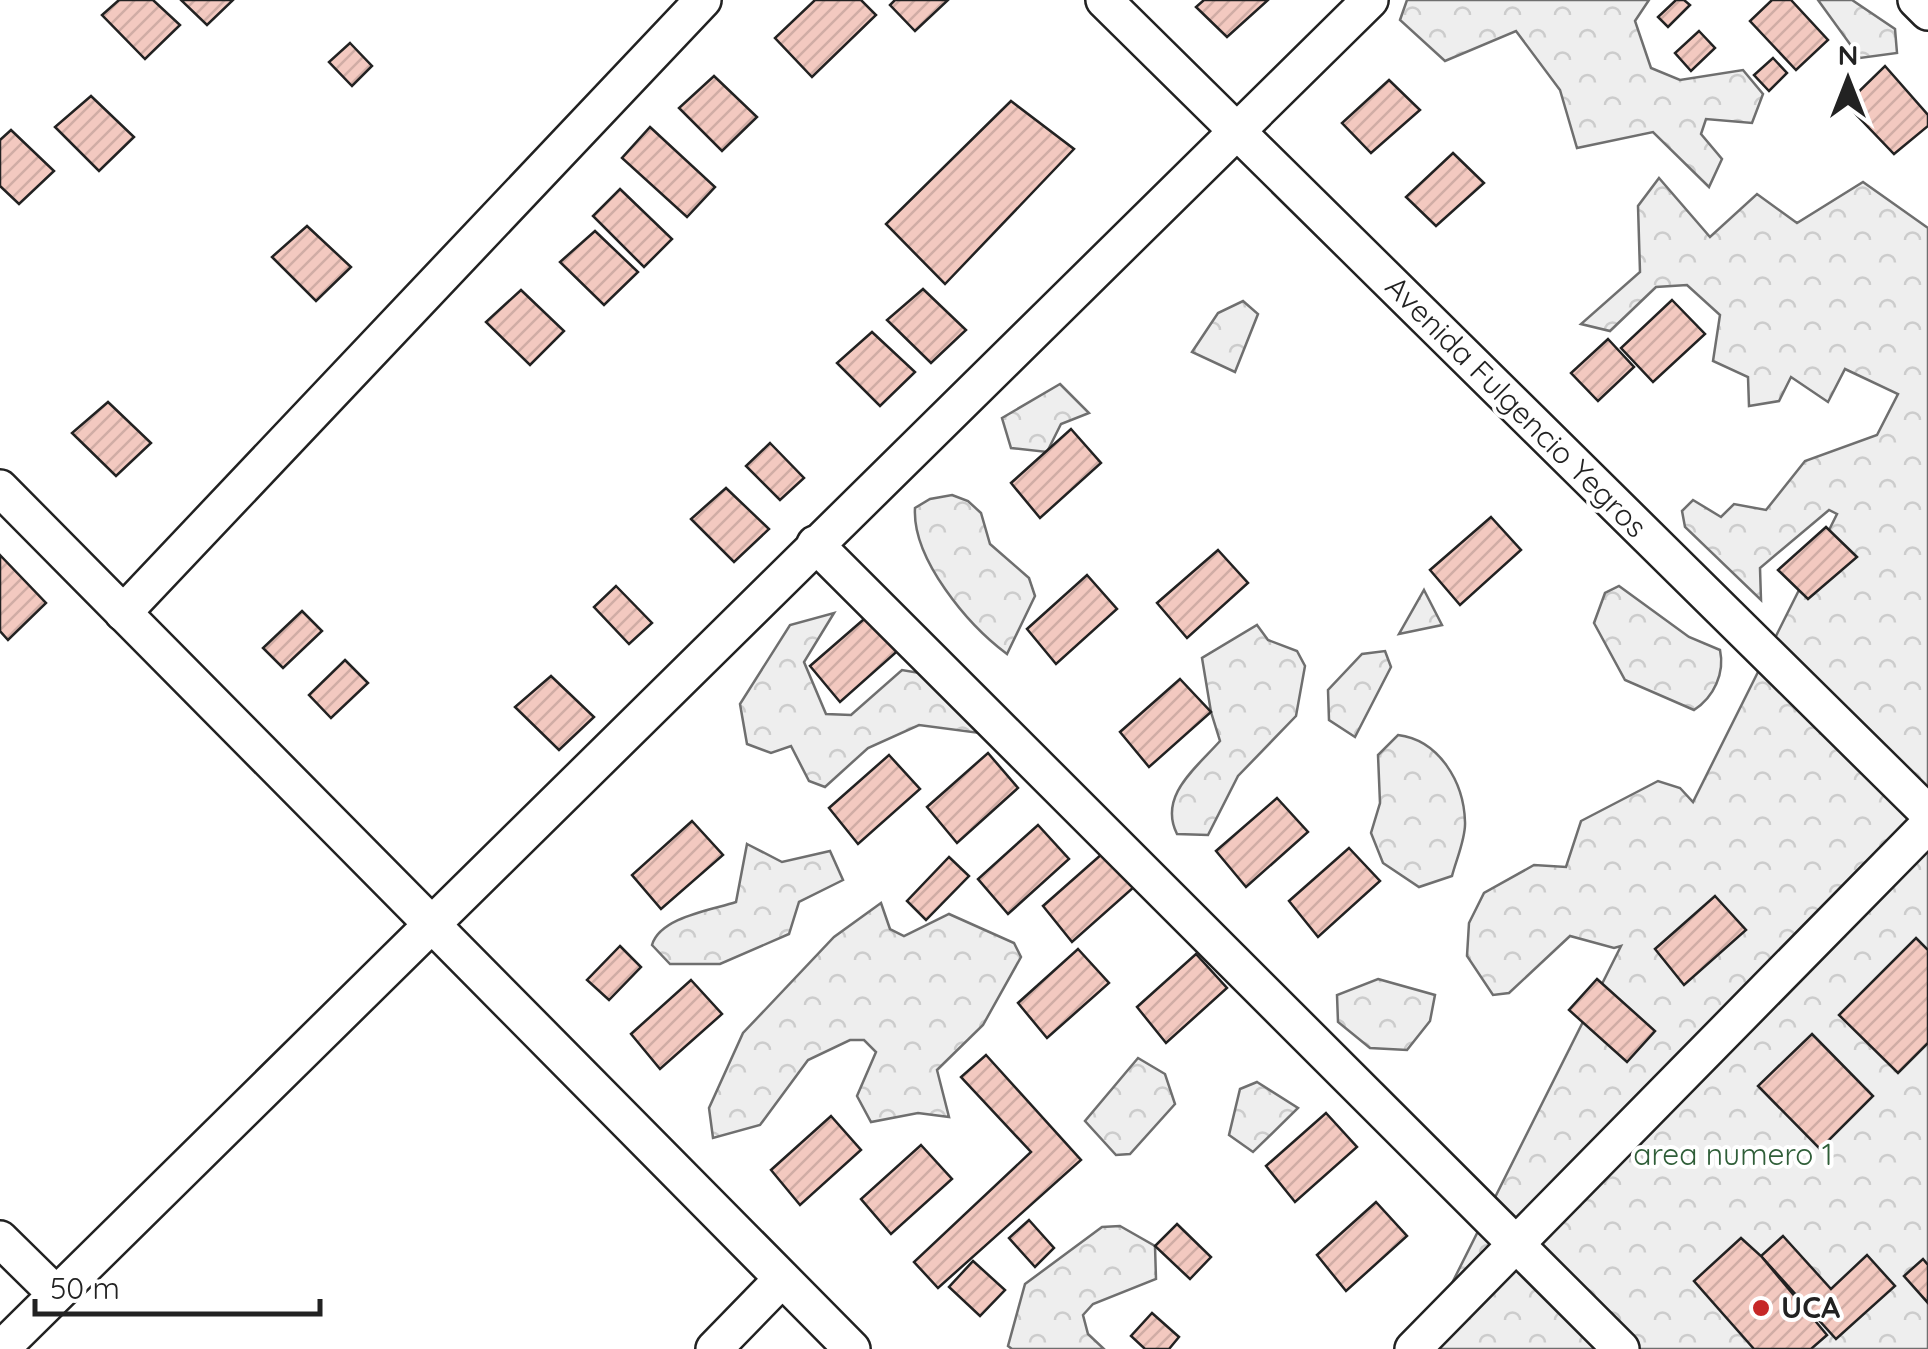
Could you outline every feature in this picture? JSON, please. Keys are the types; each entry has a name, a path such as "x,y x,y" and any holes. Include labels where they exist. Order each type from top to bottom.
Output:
{"street":[{"path":"124,613 703,0"},
{"name":"Avenida Fulgencio Yegros","path":"1104,0 1928,813"},
{"path":"0,1349 1370,0"},
{"path":"1916,0 1928,12"},
{"path":"0,488 852,1349"},
{"path":"815,544 1622,1349"},
{"path":"1413,1349 1928,824"},
{"path":"0,1239 56,1294"},
{"path":"714,1349 782,1279"}],"green space":[{"path":"1407,0 1649,0 1635,21 1651,68 1680,80 1743,70 1763,94 1752,123 1706,119 1701,134 1722,159 1709,187 1653,132 1577,148 1560,90 1516,31 1445,61 1400,20"},
{"path":"1818,0 1852,0 1895,29 1897,53 1860,58"},
{"name":"area numero 1","path":"1659,178 1710,237 1757,194 1797,223 1863,182 1928,228 1928,1349 1419,1349 1621,946 1614,948 1570,936 1509,993 1493,995 1467,956 1469,923 1484,893 1534,865 1566,867 1581,821 1658,781 1680,788 1693,802 1837,514 1829,510 1760,568 1761,600 1685,527 1682,511 1693,500 1721,517 1734,504 1766,510 1805,461 1877,435 1898,394 1845,369 1828,402 1791,377 1779,401 1749,406 1748,377 1713,361 1720,315 1687,285 1656,287 1610,331 1581,324 1640,272 1638,206"},
{"path":"1243,301 1258,314 1235,372 1192,352 1218,313"},
{"path":"1060,384 1089,413 1061,424 1047,452 1011,448 1002,418"},
{"path":"952,495 968,501 981,513 990,544 1029,578 1035,596 1007,654 976,626 945,589 916,528 915,508 930,499"},
{"path":"1619,586 1689,637 1720,650 1716,684 1694,710 1625,680 1594,623 1605,593"},
{"path":"1424,590 1442,625 1399,634"},
{"path":"834,613 804,662 826,714 851,715 902,670 949,678 987,734 919,725 868,748 825,787 809,781 791,746 771,753 747,744 740,704 790,625"},
{"path":"1257,625 1268,640 1297,651 1305,666 1296,716 1238,776 1208,835 1177,834 1172,820 1176,795 1220,741 1202,658"},
{"path":"1385,651 1391,667 1355,737 1329,720 1328,690 1362,654"},
{"path":"1398,735 1426,745 1437,754 1454,778 1464,807 1464,835 1452,876 1419,887 1383,863 1371,833 1380,803 1378,755"},
{"path":"747,844 782,862 830,851 843,880 799,902 789,934 720,964 670,964 652,945 657,935 676,921 736,902"},
{"path":"881,903 890,929 904,936 949,914 1014,943 1021,957 983,1025 937,1070 949,1117 918,1113 871,1122 857,1096 876,1052 864,1040 850,1040 808,1060 760,1125 713,1138 709,1108 743,1033 834,937"},
{"path":"1378,979 1435,995 1430,1021 1407,1050 1370,1048 1338,1022 1337,995"},
{"path":"1138,1058 1165,1074 1175,1104 1130,1154 1116,1155 1085,1121"},
{"path":"1257,1082 1298,1108 1253,1152 1229,1135 1240,1089"},
{"path":"1120,1226 1155,1246 1156,1279 1093,1304 1083,1315 1088,1334 1104,1349 1008,1346 1025,1284 1102,1227"}],"building":[{"path":"119,0 153,0 180,25 145,59 102,15"},
{"path":"181,0 233,0 207,25"},
{"path":"815,0 861,0 876,15 812,77 775,38"},
{"path":"895,0 948,0 915,31 890,5"},
{"path":"1204,0 1268,0 1227,37 1196,7"},
{"path":"1676,0 1690,5 1668,27 1658,17"},
{"path":"1772,0 1791,0 1828,40 1796,70 1750,21"},
{"path":"1699,31 1715,48 1691,71 1675,53"},
{"path":"350,43 372,66 352,86 329,62"},
{"path":"1773,58 1787,73 1769,91 1754,75"},
{"path":"1885,66 1928,115 1928,126 1894,154 1846,104"},
{"path":"714,76 757,117 722,151 679,108"},
{"path":"1389,80 1420,110 1371,153 1342,123"},
{"path":"91,96 134,137 99,171 55,127"},
{"path":"1011,101 1074,149 945,284 886,224"},
{"path":"650,127 715,187 687,217 622,158"},
{"path":"11,130 54,171 19,204 0,186 0,140"},
{"path":"1453,153 1484,183 1436,226 1406,197"},
{"path":"620,189 672,239 644,267 593,216"},
{"path":"307,226 351,267 316,301 272,257"},
{"path":"595,231 638,272 604,305 560,262"},
{"path":"923,289 966,330 931,363 887,320"},
{"path":"521,290 564,331 530,365 486,322"},
{"path":"1672,300 1705,334 1653,382 1621,348"},
{"path":"872,332 915,372 880,406 837,363"},
{"path":"1608,339 1634,367 1598,401 1571,373"},
{"path":"108,402 151,443 116,476 72,433"},
{"path":"1071,429 1101,463 1040,518 1011,483"},
{"path":"770,443 804,478 780,500 746,466"},
{"path":"726,488 769,529 734,562 691,519"},
{"path":"1491,517 1521,550 1460,605 1430,570"},
{"path":"1826,527 1857,557 1808,599 1778,570"},
{"path":"1218,550 1248,583 1187,638 1157,603"},
{"path":"0,555 46,603 8,640 0,631"},
{"path":"1087,575 1117,609 1056,664 1027,629"},
{"path":"616,586 652,623 629,644 594,607"},
{"path":"302,611 322,631 283,668 263,648"},
{"path":"871,613 902,647 840,702 810,666"},
{"path":"345,660 368,683 331,718 309,695"},
{"path":"551,676 594,717 559,750 515,707"},
{"path":"1180,679 1211,712 1149,767 1120,732"},
{"path":"988,753 1018,788 957,843 927,807"},
{"path":"889,755 920,789 858,844 829,808"},
{"path":"1277,798 1308,832 1246,887 1216,851"},
{"path":"692,821 723,855 661,909 632,875"},
{"path":"1038,825 1069,859 1008,914 978,879"},
{"path":"1349,848 1380,881 1318,937 1289,901"},
{"path":"1103,853 1134,887 1072,942 1043,906"},
{"path":"949,857 969,876 926,920 907,901"},
{"path":"1715,896 1746,930 1684,985 1655,949"},
{"path":"1916,938 1928,950 1928,1043 1898,1073 1839,1015"},
{"path":"620,946 641,967 609,1000 587,980"},
{"path":"1078,949 1109,983 1047,1038 1018,1003"},
{"path":"1196,954 1227,988 1166,1043 1137,1007"},
{"path":"1597,979 1655,1031 1627,1062 1569,1010"},
{"path":"691,980 722,1014 660,1069 631,1034"},
{"path":"1812,1034 1873,1096 1820,1149 1758,1086"},
{"path":"986,1055 1081,1160 938,1288 914,1262 1031,1152 961,1077"},
{"path":"1326,1113 1357,1147 1295,1202 1266,1166"},
{"path":"831,1116 861,1150 800,1205 771,1170"},
{"path":"921,1145 952,1179 891,1234 861,1199"},
{"path":"1376,1202 1407,1236 1346,1291 1317,1255"},
{"path":"1029,1220 1054,1248 1035,1267 1009,1238"},
{"path":"1177,1224 1211,1257 1190,1279 1155,1246"},
{"name":"UCA","path":"1783,1236 1831,1289 1867,1255 1895,1286 1836,1339 1761,1256"},
{"name":"UCA","path":"1741,1238 1761,1256 1827,1335 1811,1349 1754,1349 1694,1281"},
{"name":"UCA","path":"1923,1259 1928,1265 1928,1303 1904,1276"},
{"path":"973,1261 1005,1290 980,1316 949,1287"},
{"path":"1152,1313 1179,1337 1169,1349 1145,1349 1131,1336"}],"place":[{"name":"UCA","path":"1761,1308"}]}
